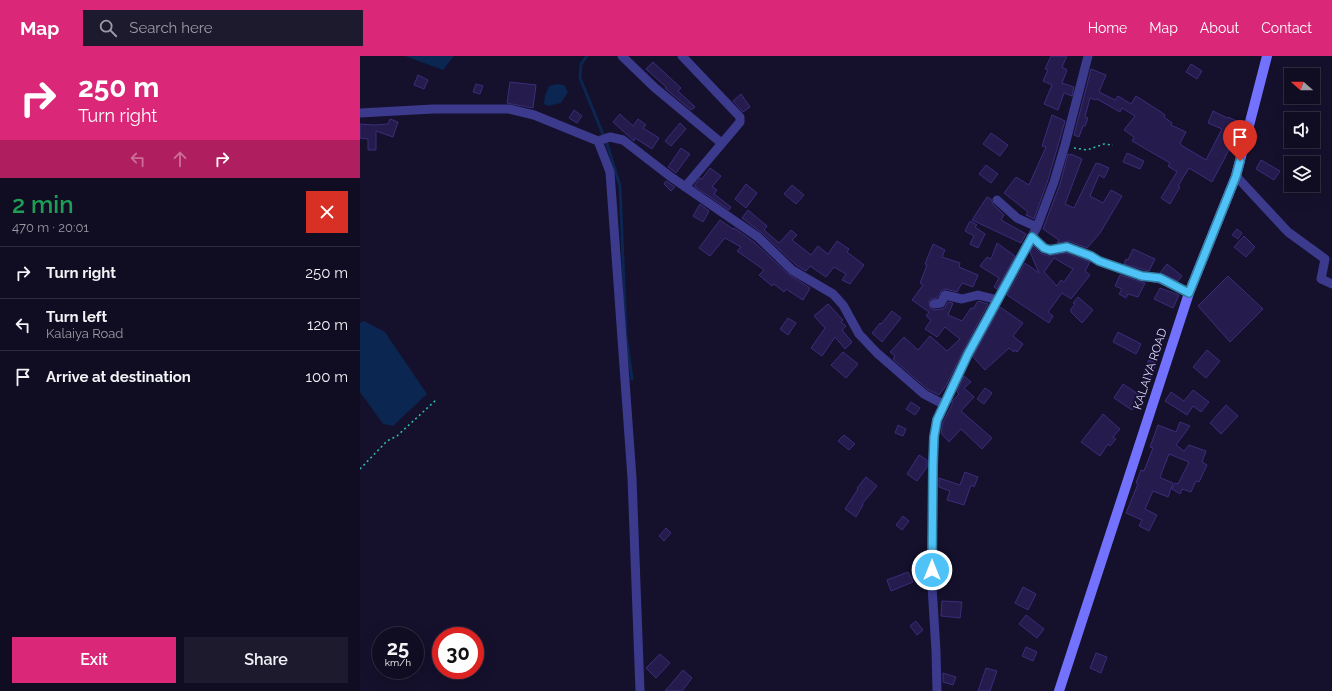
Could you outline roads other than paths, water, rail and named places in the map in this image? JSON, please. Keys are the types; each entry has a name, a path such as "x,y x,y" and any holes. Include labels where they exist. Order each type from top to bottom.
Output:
{"main road":[{"name":"KALAIYA ROAD","path":"1059,691 1189,293 1236,176 1267,56"}],"street":[{"path":"622,56 654,87 719,141 720,146"},
{"path":"682,56 740,117 740,122 685,187"},
{"path":"937,691 932,586 933,465 936,426 943,404 968,354 1037,227 1054,182 1088,56"},
{"path":"360,113 434,109 509,109 534,115 603,139 623,140 685,187 758,237 792,270 833,294 842,305 859,334 877,353 924,394 943,404"},
{"path":"603,139 611,180 632,478 640,691"},
{"path":"1236,176 1288,232 1325,259 1321,279 1332,284"},
{"path":"997,200 1017,218 1037,227"},
{"path":"1032,237 1044,248 1050,250 1067,247 1091,256 1099,261 1142,276 1160,278 1189,293"},
{"path":"934,304 941,303 946,295 962,299 978,295 998,300"}],"water":[{"path":"405,56 454,56 443,70"},
{"path":"557,84 564,85 568,92 561,103 548,106 544,104 549,86"},
{"path":"364,321 385,332 427,394 393,426 383,424 360,392 360,323"}],"waterway":[{"path":"587,56 581,64 580,78 607,144 620,186 626,335 632,379"}]}
